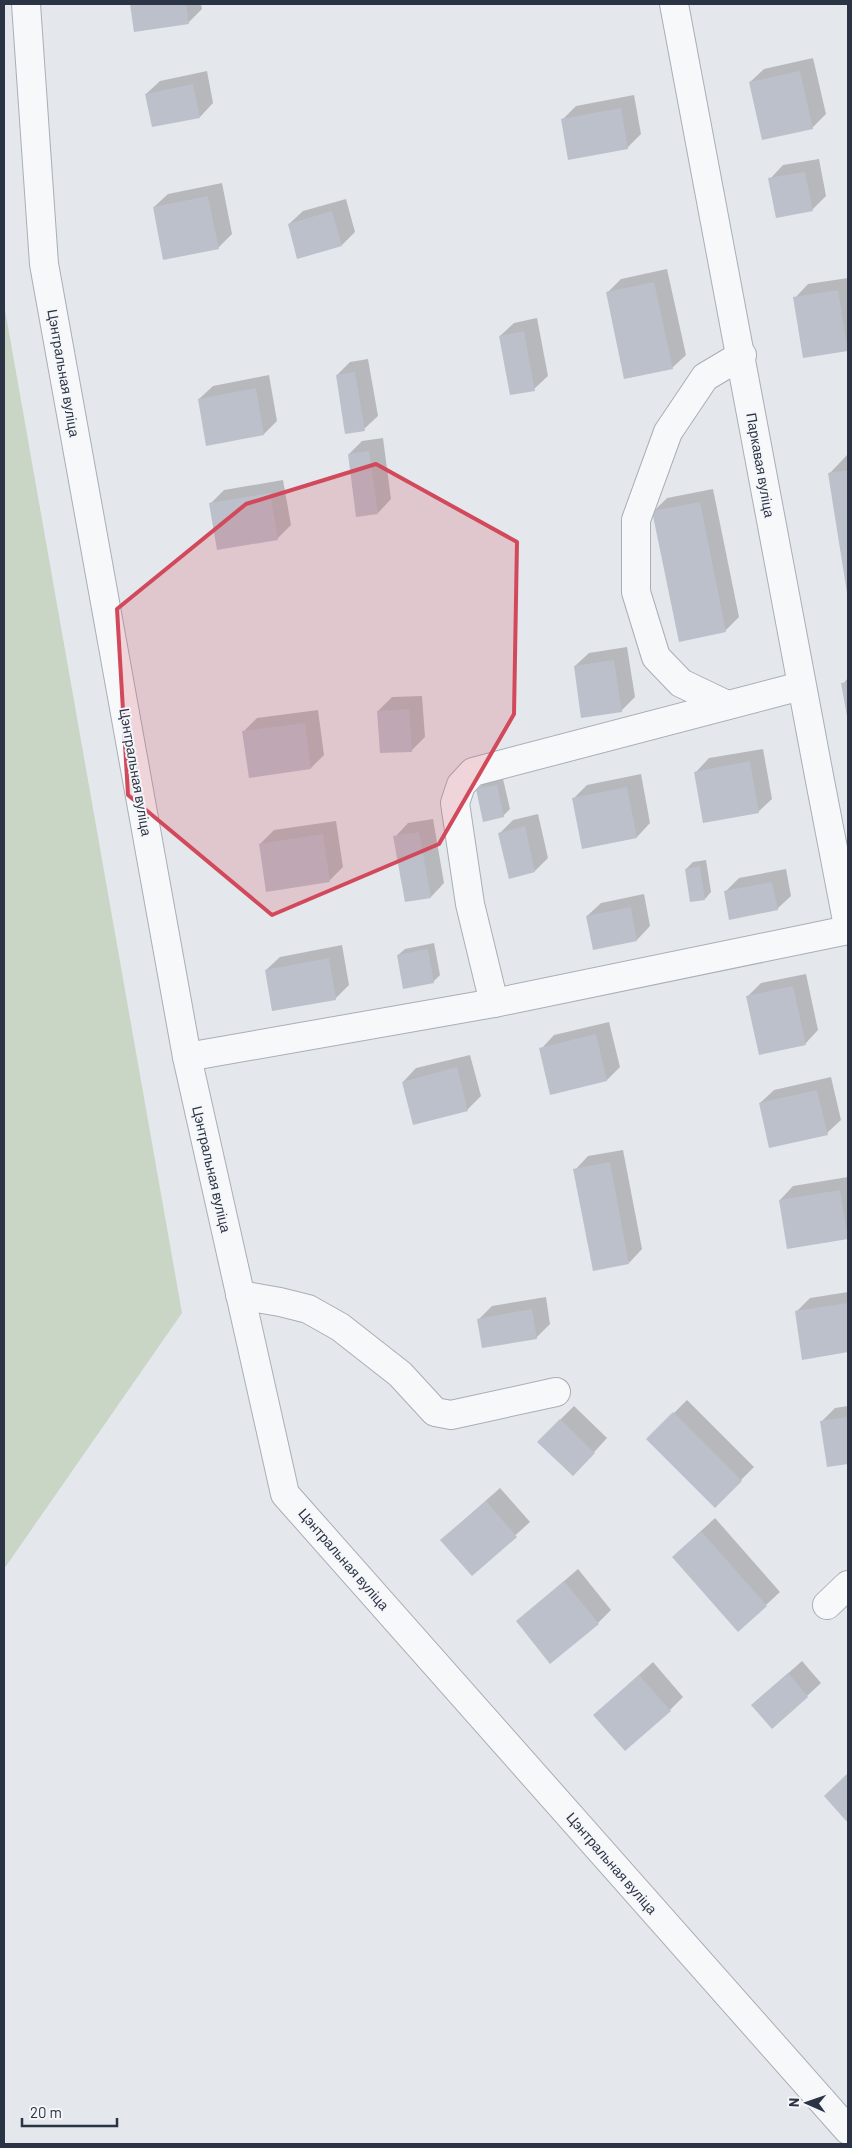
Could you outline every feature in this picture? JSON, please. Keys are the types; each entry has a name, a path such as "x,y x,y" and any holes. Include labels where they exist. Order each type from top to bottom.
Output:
{"street":[{"name":"Цэнтральная вуліца","path":"26,4 44,264 187,1057 286,1494 848,2130"},
{"name":"Паркавая вуліца","path":"674,4 742,355 801,686 848,926"},
{"path":"727,705 681,683 656,657 636,592 636,520 668,432 705,377 742,355"},
{"path":"494,1004 470,904 454,803 461,785 473,772 801,686"},
{"path":"187,1057 494,1004 848,930"},
{"path":"240,1295 308,1309 340,1327 400,1374 435,1412 450,1415 556,1392"},
{"path":"827,1605 848,1585"}],"highlighted area":[{"path":"376,464 517,542 514,714 439,844 272,915 128,795 117,609 246,504"}],"green space":[{"path":"4,304 182,1313 4,1569"}],"building":[{"path":"130,4 186,4 189,24 134,32"},
{"path":"800,71 813,129 762,140 749,82"},
{"path":"193,84 200,118 152,127 145,94"},
{"path":"621,108 628,149 568,160 561,119"},
{"path":"805,172 813,211 776,218 768,178"},
{"path":"208,196 219,249 163,260 153,207"},
{"path":"332,211 342,246 297,259 288,224"},
{"path":"654,282 673,369 624,379 606,292"},
{"path":"838,290 848,351 803,358 793,297"},
{"path":"524,331 535,391 510,395 499,336"},
{"path":"355,372 365,431 345,434 336,375"},
{"path":"256,388 264,435 206,446 198,399"},
{"path":"369,451 378,514 356,517 348,454"},
{"path":"848,470 848,593 847,593 828,473"},
{"path":"270,493 278,540 217,550 209,503"},
{"path":"700,502 726,632 679,642 652,511"},
{"path":"614,660 622,712 581,718 574,666"},
{"path":"848,682 848,715 847,716 841,683"},
{"path":"409,709 412,752 380,753 377,711"},
{"path":"305,723 311,769 249,778 242,731"},
{"path":"750,761 759,813 703,823 694,772"},
{"path":"497,785 504,817 483,822 476,789"},
{"path":"627,787 637,838 582,849 572,798"},
{"path":"525,826 535,872 509,879 498,833"},
{"path":"419,832 431,898 405,902 393,836"},
{"path":"323,834 330,882 266,892 259,844"},
{"path":"700,866 705,900 690,902 685,869"},
{"path":"772,882 778,910 729,920 724,891"},
{"path":"631,907 637,941 593,950 586,916"},
{"path":"428,949 434,983 403,989 397,955"},
{"path":"329,958 336,1000 272,1011 265,970"},
{"path":"793,986 806,1045 759,1055 746,996"},
{"path":"596,1034 607,1081 550,1095 539,1048"},
{"path":"457,1067 468,1111 413,1125 402,1082"},
{"path":"817,1090 828,1135 769,1148 759,1103"},
{"path":"610,1162 629,1264 593,1271 573,1169"},
{"path":"840,1190 848,1239 787,1249 779,1200"},
{"path":"848,1303 848,1352 802,1360 795,1311"},
{"path":"532,1309 537,1339 482,1348 477,1319"},
{"path":"673,1412 742,1481 715,1508 646,1439"},
{"path":"848,1417 848,1464 827,1467 820,1421"},
{"path":"560,1419 595,1453 573,1476 537,1442"},
{"path":"486,1501 517,1537 472,1576 440,1540"},
{"path":"701,1531 767,1606 738,1632 672,1557"},
{"path":"564,1581 599,1624 550,1664 516,1621"},
{"path":"788,1673 808,1697 772,1729 751,1705"},
{"path":"639,1675 671,1711 625,1751 593,1715"},
{"path":"848,1773 848,1823 824,1796"}]}
